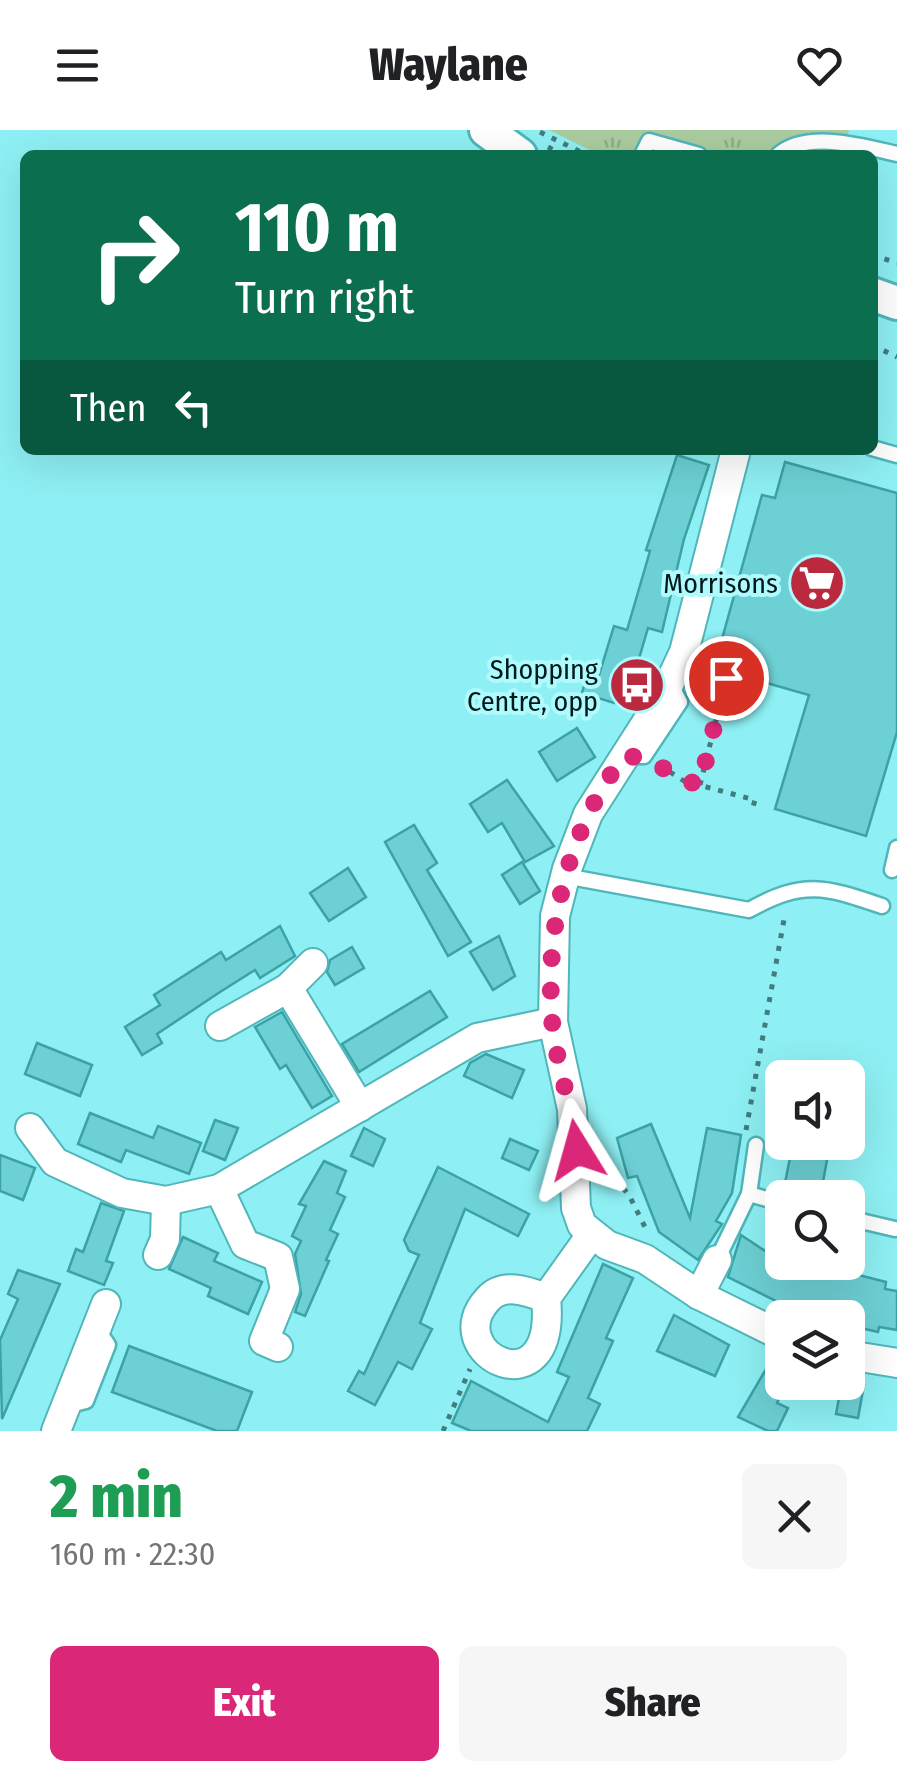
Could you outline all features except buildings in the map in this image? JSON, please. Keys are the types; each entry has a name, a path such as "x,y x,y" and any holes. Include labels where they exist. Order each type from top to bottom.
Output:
{"street":[{"path":"486,130 513,150"},
{"path":"735,455 684,652 634,756 588,814 565,876 556,916 552,1022 577,1150 576,1208 591,1235 645,1259 699,1295 765,1328"},
{"path":"220,1026 288,988 313,963"},
{"path":"288,988 360,1107"},
{"path":"30,1128 55,1162 122,1193 166,1201 219,1189 478,1038 552,1022"},
{"path":"219,1189 245,1244 278,1257 286,1290 264,1342 278,1347"},
{"path":"158,1255 165,1239 166,1201"},
{"path":"546,1298 520,1288 493,1293 478,1310 472,1329 481,1348 495,1360 529,1362 543,1349 549,1324 546,1298 591,1235"},
{"path":"699,1295 717,1260"},
{"path":"61,1419 101,1316"},
{"path":"865,1358 897,1364"}],"lane":[{"path":"786,150 799,141 827,137 897,154"},
{"path":"644,150 649,141 682,150"},
{"path":"892,870 897,848"},
{"path":"565,876 749,910 822,885 882,906"},
{"path":"717,1260 748,1194 756,1145"},
{"path":"748,1194 765,1199"},
{"path":"865,1222 896,1229"}],"path":[{"path":"536,130 577,150"},
{"path":"700,785 727,675 708,674 713,655"},
{"path":"634,756 683,784 755,800 752,806"},
{"path":"756,1145 744,1140 788,894"},
{"path":"577,1150 593,1147 630,1197 654,1245 645,1259"},
{"path":"443,1431 481,1348"}],"green space":[{"path":"549,130 849,130 844,150 590,150"}],"place":[{"name":"Morrisons","path":"817,583"},
{"name":"Shopping Centre, opp","path":"637,685"}],"route":[{"path":"577,1150 572,1108 552,1022 556,916 567,869 588,814 624,756 644,756 684,781 700,785 726,678"}]}
